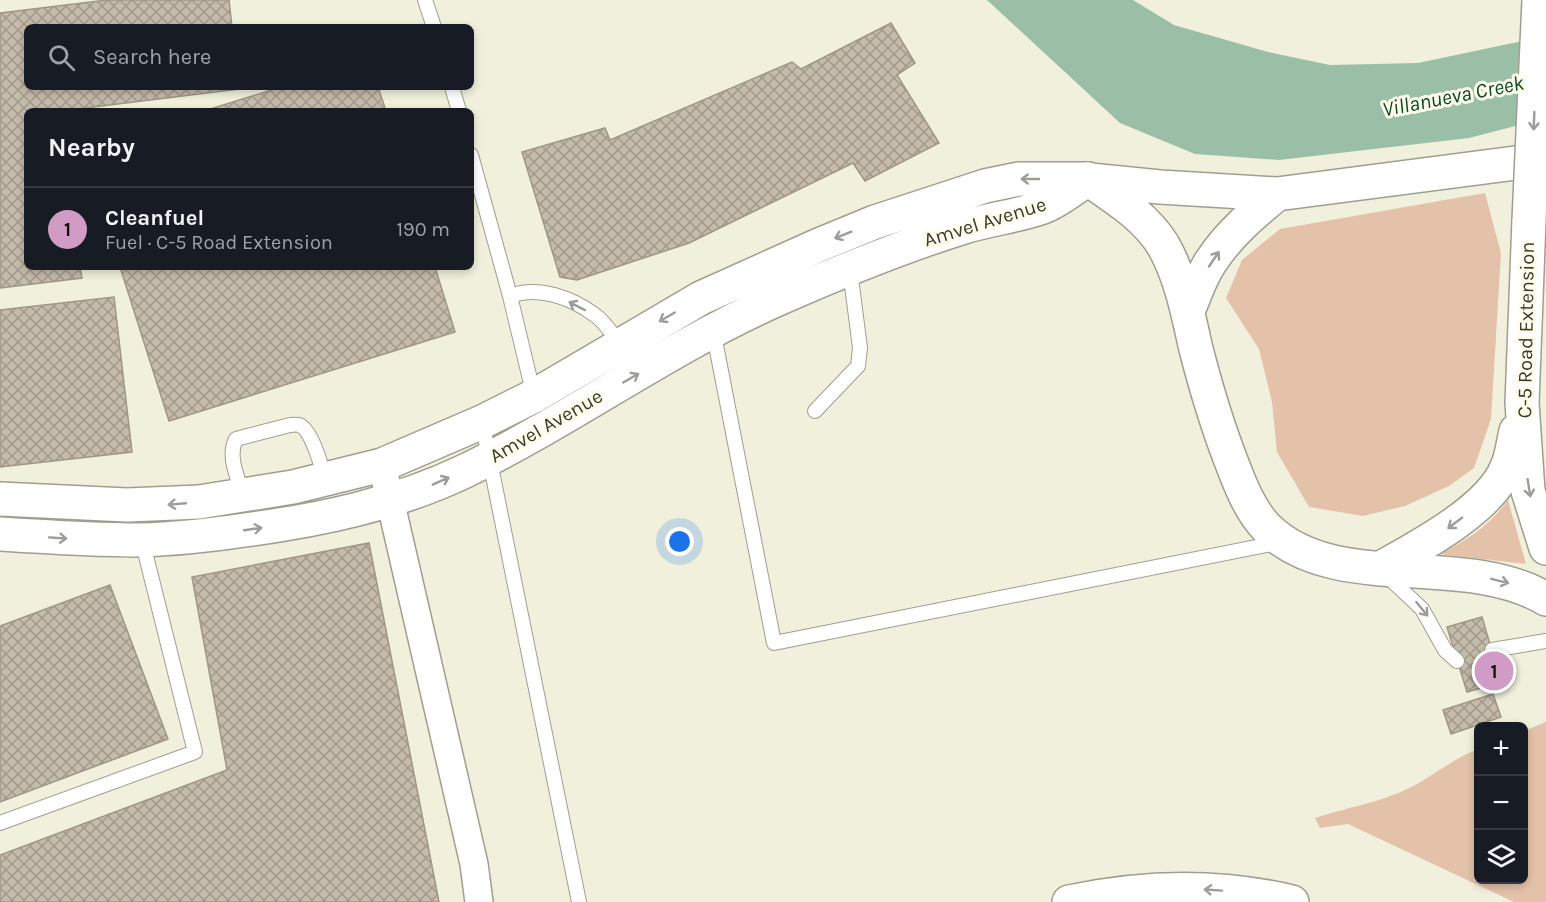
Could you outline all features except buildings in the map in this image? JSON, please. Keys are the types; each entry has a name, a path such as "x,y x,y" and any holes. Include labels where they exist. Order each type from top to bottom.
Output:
{"main road":[{"name":"C-5 Road Extension","path":"1539,0 1522,403 1528,491 1546,548"},
{"path":"1088,179 1160,187 1277,194 1546,159"},
{"name":"Amvel Avenue","path":"0,499 85,504 164,505 243,496 325,480 382,465 482,422 534,396 700,298 759,270 885,218 959,193 1019,179 1088,179"},
{"path":"1088,179 1125,206 1154,233 1169,256 1188,311 1208,393 1238,480 1259,518 1269,530 1304,552 1339,562 1379,569 1444,571 1497,579 1525,588 1546,599"},
{"name":"Amvel Avenue","path":"0,534 142,540 208,536 315,519 390,500 436,484 489,459 713,330 773,301 850,267 964,227 1045,206 1088,179"},
{"path":"1188,311 1210,262 1246,220 1277,194"},
{"path":"1379,569 1456,523 1495,487 1507,468 1522,403"},
{"path":"1069,902 1148,889 1192,888 1230,891 1292,902"}],"street":[{"path":"382,465 474,864 479,902"}],"lane":[{"path":"425,0 433,24"},
{"path":"453,90 458,108"},
{"path":"474,166 510,296 534,396"},
{"path":"815,411 858,366 860,348 850,267"},
{"path":"510,296 521,292 543,291 575,304 596,316 620,344"},
{"path":"713,330 774,643 1286,541"},
{"path":"482,422 579,902"},
{"path":"243,496 232,453 232,446 236,439 290,425 298,424 305,429 320,459 325,480"},
{"path":"0,823 195,752 142,540"},
{"path":"1379,569 1422,609 1445,650 1457,661"},
{"path":"1492,650 1546,641"}],"shaded area":[{"path":"1485,193 1501,253 1491,419 1474,468 1449,486 1405,506 1363,516 1309,507 1277,452 1272,402 1259,349 1226,298 1242,260 1280,229"},
{"path":"1508,500 1526,564 1439,554 1477,532"},
{"path":"1546,722 1546,902 1514,902 1476,884 1528,884 1528,729"},
{"path":"1474,751 1474,883 1348,824 1320,828 1315,818 1395,794 1415,785"}],"water":[{"name":"Villanueva Creek","path":"987,0 1133,0 1174,25 1268,52 1330,65 1418,63 1546,36 1546,118 1469,138 1279,160 1195,154 1120,123"}],"place":[{"name":"Cleanfuel","path":"1494,671"}]}
